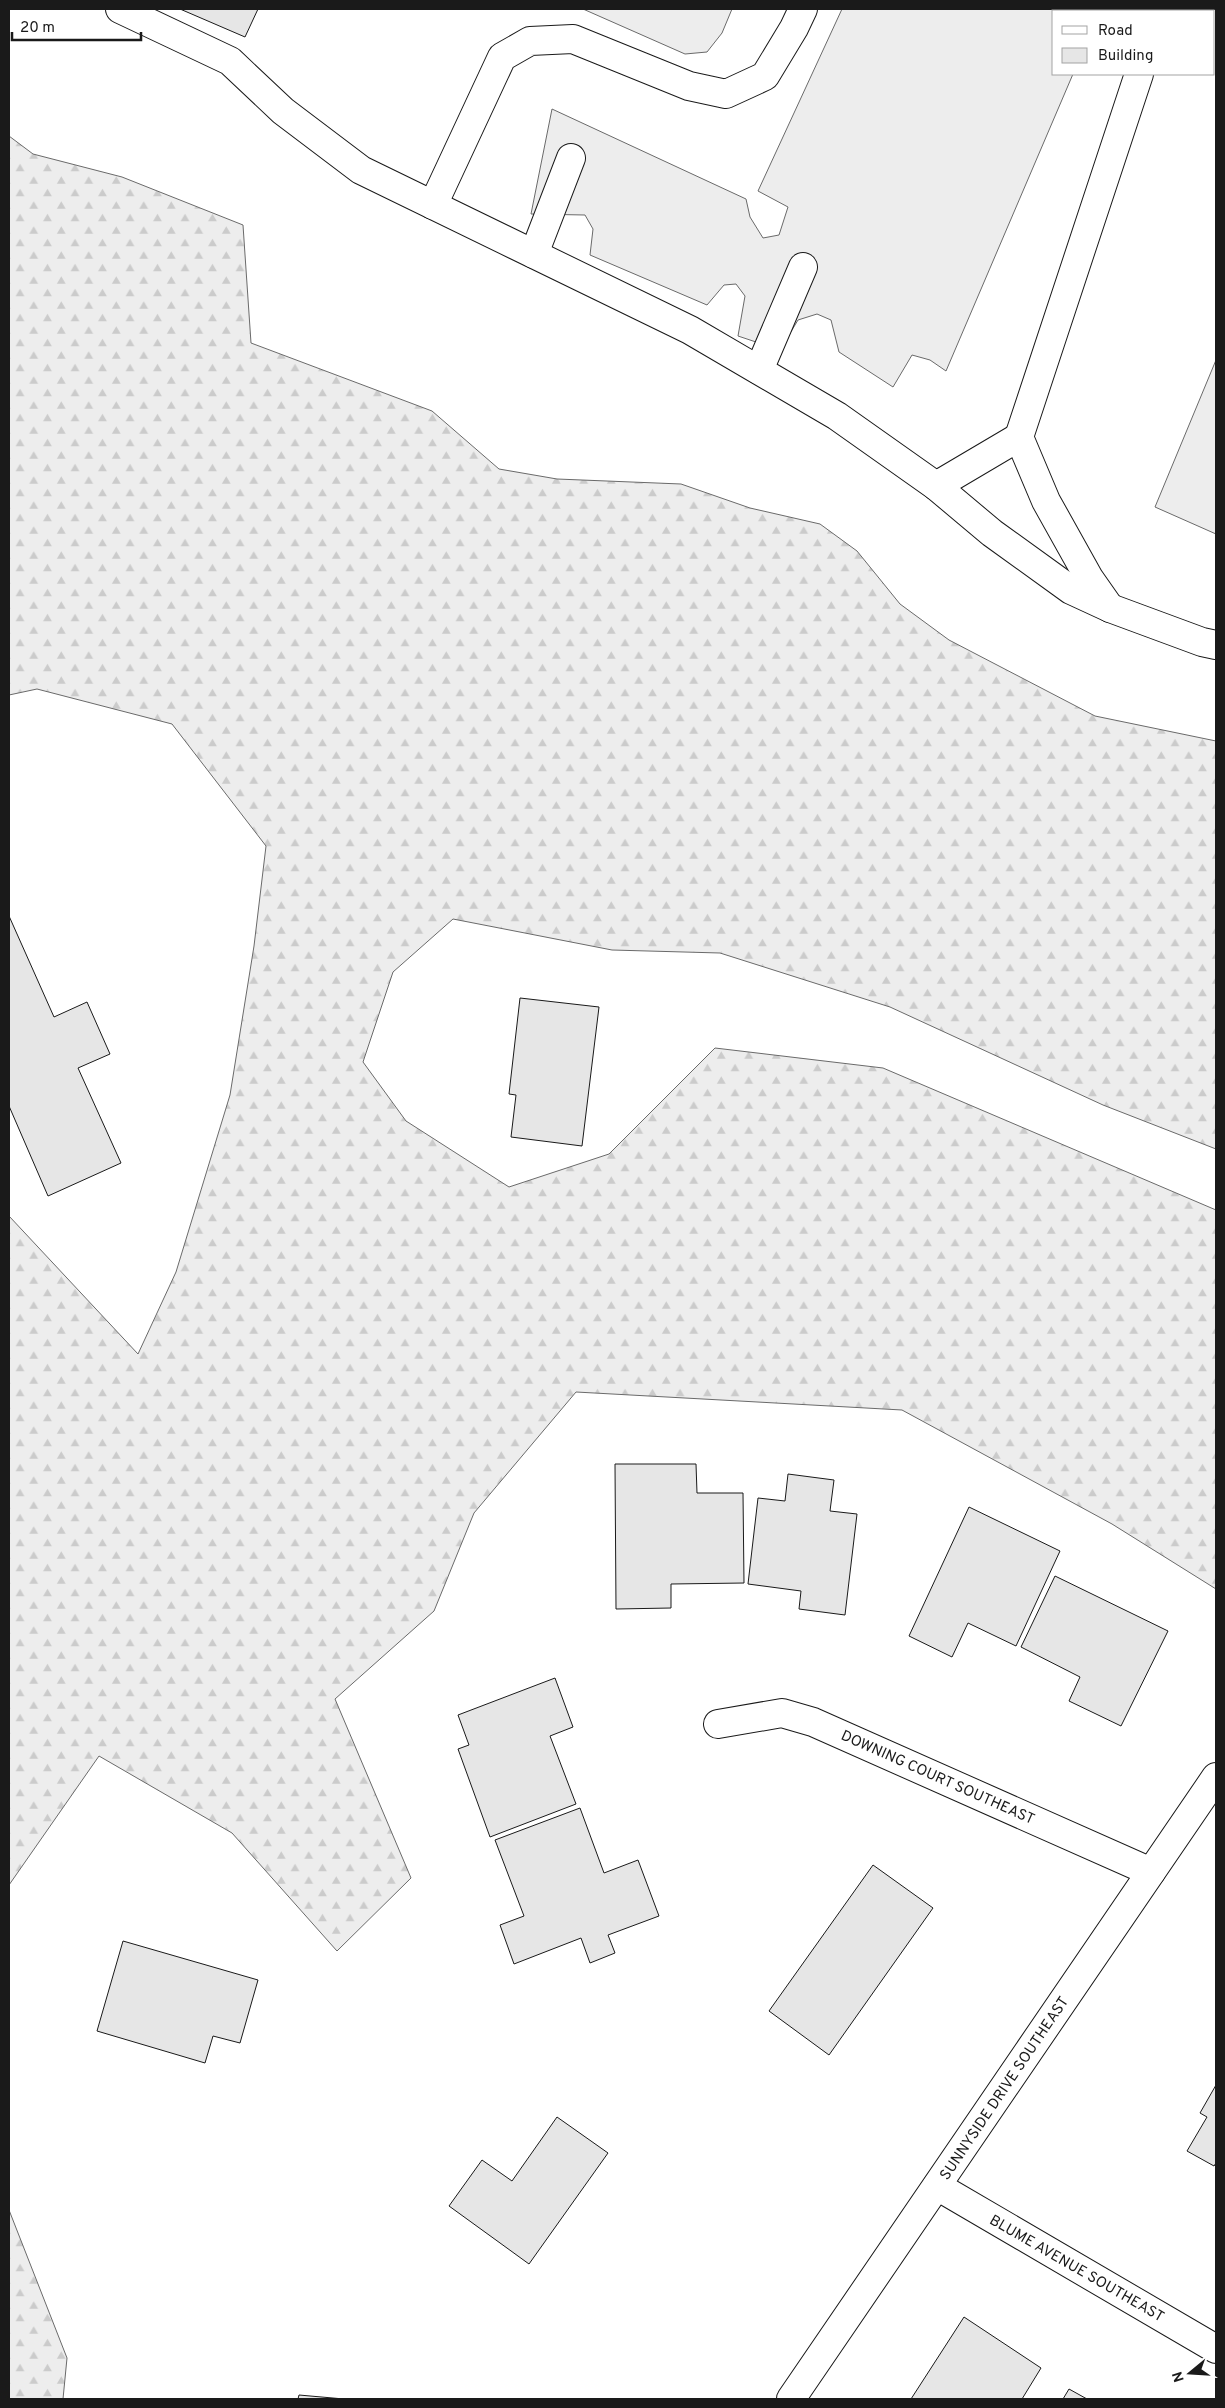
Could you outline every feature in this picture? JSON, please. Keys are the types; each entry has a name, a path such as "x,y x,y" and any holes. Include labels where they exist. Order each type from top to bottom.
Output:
{"street":[{"path":"120,9 230,61 284,111 361,170 690,330 837,416 936,486 992,533 1071,590 1110,608 1202,642 1216,645"},
{"path":"433,205 502,57 530,41 573,40 689,86 726,94 765,76 794,28 803,9"},
{"path":"936,486 1019,437 1139,75"},
{"path":"534,254 570,158"},
{"path":"758,370 804,267"},
{"path":"1019,437 1046,501 1089,578 1110,608"},
{"name":"DOWNING COURT SOUTHEAST","path":"718,1724 782,1713 813,1722 1152,1872"},
{"name":"SUNNYSIDE DRIVE SOUTHEAST","path":"791,2399 1216,1777"},
{"name":"BLUME AVENUE SOUTHEAST","path":"937,2186 1216,2349"}],"green space":[{"path":"9,136 33,154 122,177 243,225 251,343 432,411 499,469 557,479 681,484 750,508 820,524 857,551 900,604 949,640 1095,716 1216,741 1216,1149 1103,1105 890,1007 720,953 612,950 453,919 393,972 363,1062 406,1121 509,1187 609,1154 715,1048 883,1068 1216,1210 1216,1589 1112,1524 902,1410 576,1392 474,1513 434,1611 335,1699 411,1878 337,1951 232,1833 99,1756 9,1885 9,1216 138,1354 176,1272 230,1095 254,946 266,846 172,724 37,689 9,695"},
{"path":"9,2210 67,2358 63,2399 9,2399"}],"shaded area":[{"path":"583,9 732,9 722,33 707,52 685,54"},
{"path":"842,9 1064,10 1052,10 1052,75 1073,75 946,371 930,360 912,355 893,387 839,352 831,320 817,314 798,320 780,350 738,336 745,296 736,284 724,285 707,305 590,255 593,229 585,215 531,214 552,109 746,199 750,217 763,238 779,235 788,207 758,191"},
{"path":"1216,360 1216,534 1155,507"}],"building":[{"path":"180,9 258,9 245,37"},
{"path":"9,916 54,1017 87,1002 110,1054 78,1068 121,1163 48,1196 9,1106"},
{"path":"520,998 599,1007 582,1146 511,1137 516,1095 509,1094"},
{"path":"615,1464 696,1464 697,1493 743,1493 744,1583 671,1584 671,1608 616,1609"},
{"path":"788,1474 834,1480 830,1511 857,1514 845,1615 799,1609 801,1591 748,1584 758,1498 785,1501"},
{"path":"969,1507 1060,1551 1016,1646 968,1623 952,1657 909,1636"},
{"path":"1055,1576 1168,1631 1121,1726 1069,1701 1080,1677 1021,1647"},
{"path":"555,1678 573,1727 550,1736 576,1804 490,1837 458,1749 469,1745 458,1715"},
{"path":"580,1808 604,1873 638,1860 659,1916 608,1935 615,1953 590,1963 581,1938 514,1964 500,1925 524,1916 495,1840"},
{"path":"873,1865 933,1908 829,2055 769,2011"},
{"path":"123,1941 258,1980 240,2043 213,2036 205,2063 97,2031"},
{"path":"1216,2085 1216,2163 1214,2166 1187,2151 1207,2117 1200,2113"},
{"path":"557,2117 608,2153 529,2264 449,2206 482,2160 512,2181"},
{"path":"964,2317 1041,2368 1022,2399 911,2399"},
{"path":"1069,2389 1087,2399 1063,2399"},
{"path":"299,2395 344,2399 298,2399"}]}
